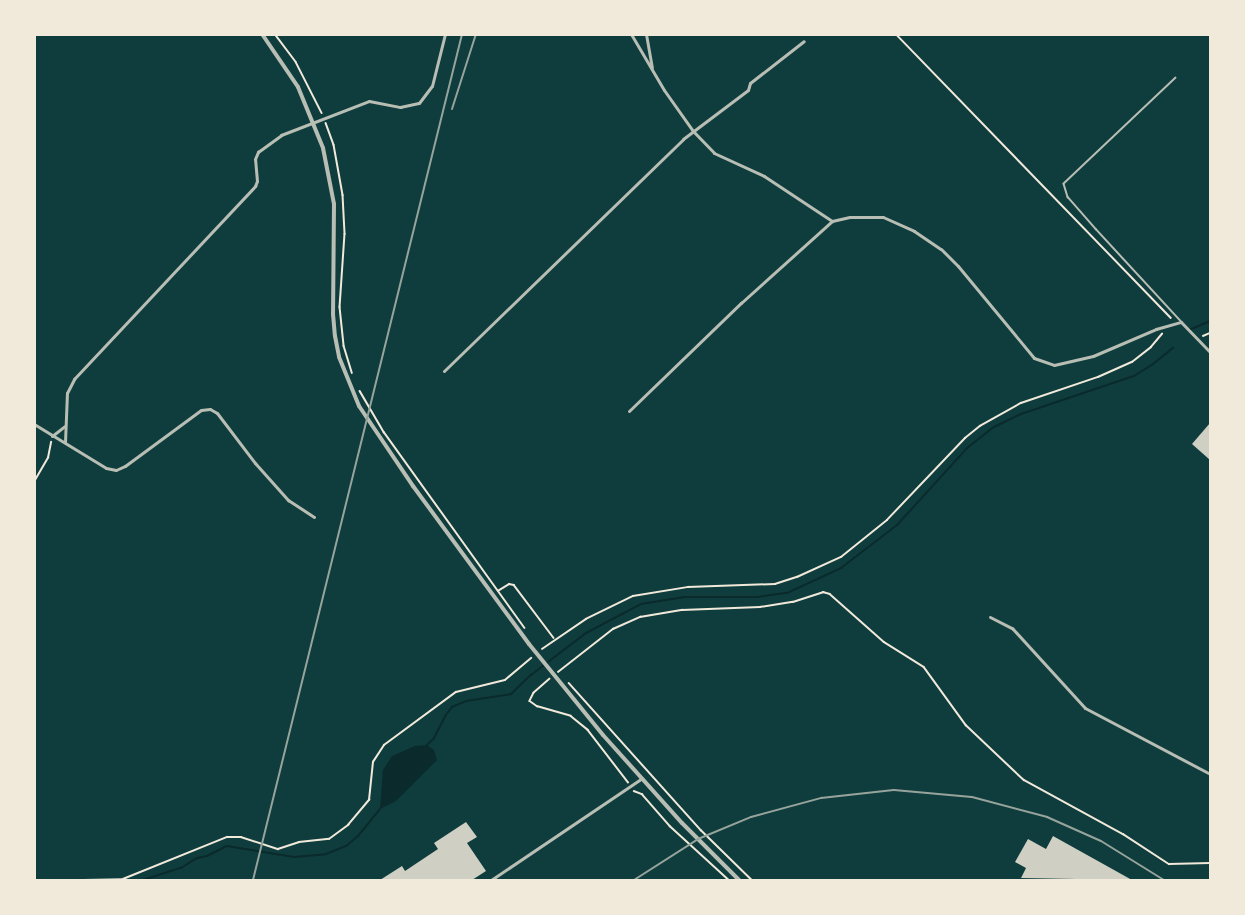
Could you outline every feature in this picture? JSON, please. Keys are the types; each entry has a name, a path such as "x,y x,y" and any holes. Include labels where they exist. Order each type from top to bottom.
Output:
{"street":[{"path":"262,34 298,87 315,123 331,180 335,228 333,314 339,357 348,383 370,424 492,595 561,685 642,778 739,880"},
{"path":"66,442 67,393 74,378 255,186 258,175 255,164 258,152 281,135 325,120 369,101 400,107 418,103 432,86 445,34"},
{"path":"631,34 653,72 693,131 714,153 764,176 832,221"},
{"path":"646,34 653,72"},
{"path":"444,371 693,131 748,90 750,82 804,41"},
{"path":"629,411 741,303 832,221 850,217 883,217 914,231 941,249 958,266 1025,350 1044,364 1054,365 1093,356 1181,322 1210,352"},
{"path":"34,424 106,468 116,470 126,466 201,410 210,409 218,413 255,463 288,500 314,517"},
{"path":"52,436 65,426"},
{"path":"990,616 1012,628 1085,708 1210,774"},
{"path":"491,880 642,778"}],"lane":[{"path":"1176,78 1064,184 1068,197 1181,322"}],"path":[{"path":"275,34 296,62 325,120 334,145 343,195 345,234 341,289 342,330 355,381"},
{"path":"896,34 1175,323"},
{"path":"492,595 509,584 514,585 555,639 623,599 647,592 688,587 775,584 797,577 841,557 887,520 965,438 980,426 1021,403 1098,377 1132,362 1151,347 1163,332"},
{"path":"1197,339 1210,333"},
{"path":"358,387 384,432 529,634"},
{"path":"34,482 48,458 52,436"},
{"path":"729,880 670,826 642,794 636,794 588,730 567,714 537,706 530,701 534,693 552,677 613,629 640,617 673,610 771,606 793,602 823,592 839,602 884,642 924,667 966,725 1024,780 1123,834 1169,864 1210,863"},
{"path":"84,880 123,879 227,837 241,837 278,849 299,842 329,839 348,825 369,800 373,762 384,745 456,692 498,683 521,668"},
{"path":"566,681 701,830 752,880"}],"water":[{"path":"427,745 434,750 437,760 396,801 380,809 383,770 392,756 415,746"}],"building":[{"path":"1210,423 1210,460 1192,444"},
{"path":"466,822 477,837 467,843 486,871 472,880 380,880 402,866 405,871 438,849 434,843"},
{"path":"1053,836 1132,880 1021,878 1026,868 1015,862 1028,839 1046,849"}],"waterway":[{"path":"1189,330 1210,321"},
{"path":"427,745 434,738 452,707 466,701 511,694 531,675 586,633 641,604 684,597 757,597 787,593 841,568 897,525 967,448 994,427 1021,414 1134,376 1173,348"},
{"path":"143,880 181,868 197,858 207,856 227,846 294,857 326,854 346,846 358,836 380,809"}],"railway":[{"path":"253,880 462,34"},
{"path":"452,109 476,34"},
{"path":"634,880 698,839 751,817 821,798 894,790 972,797 1047,817 1101,841 1164,880"}]}
